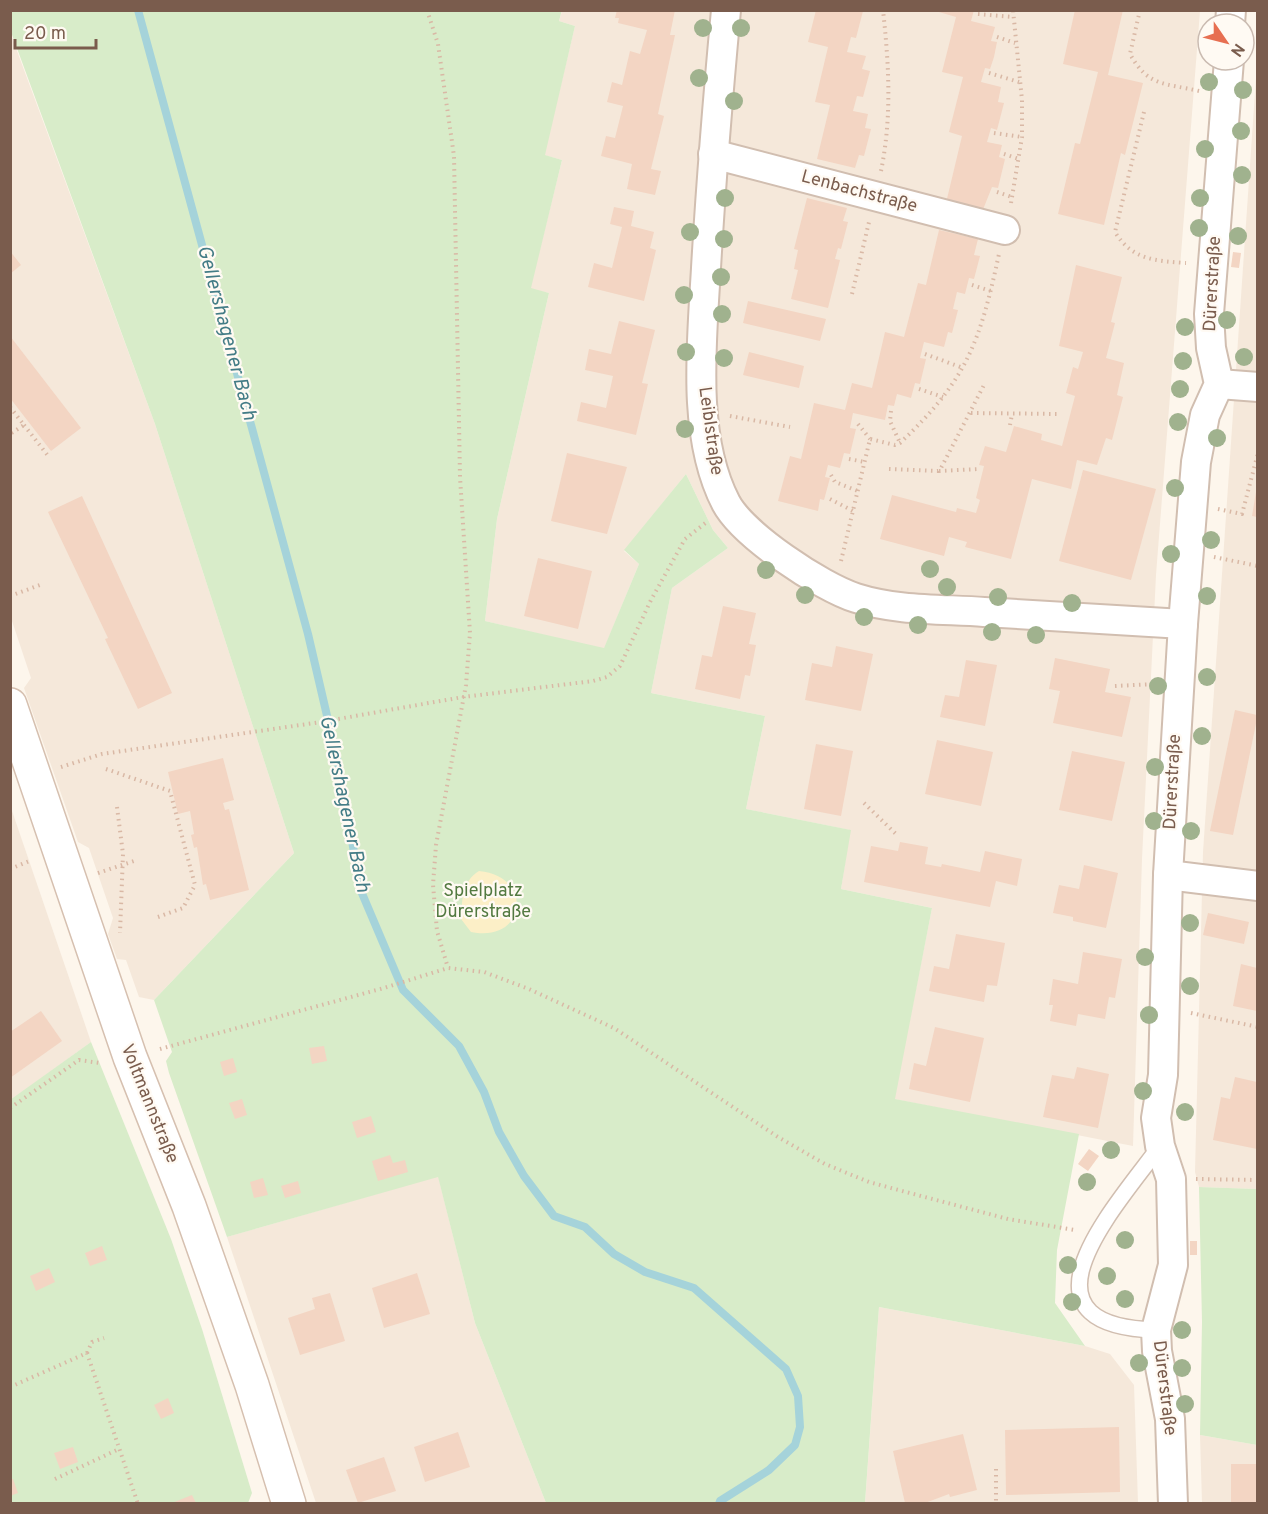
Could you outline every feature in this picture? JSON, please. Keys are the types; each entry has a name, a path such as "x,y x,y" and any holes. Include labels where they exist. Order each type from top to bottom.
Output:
{"street":[{"name":"Leiblstraße","path":"726,10 713,154 702,345 703,410 714,476 727,506 760,540 783,558 834,589 856,598 908,608 1183,624"},
{"name":"Dürerstraße","path":"1173,1503 1170,1419 1157,1351 1156,1330 1173,1265 1172,1179 1160,1146 1156,1118 1163,1075 1168,875 1183,624 1196,462 1205,414 1220,384 1211,348 1209,314 1228,72"},
{"name":"Lenbachstraße","path":"713,154 1005,230"},
{"path":"1220,384 1257,387"},
{"name":"Voltmannstraße","path":"10,705 130,1057 189,1206 252,1385 289,1503"},
{"path":"1168,875 1257,886"}],"lane":[{"path":"1156,1330 1126,1329 1109,1323 1094,1314 1083,1302 1079,1290 1080,1270 1086,1252 1160,1146"}],"path":[{"path":"427,10 438,44 454,156 460,477 470,633 463,697 436,845 434,885 437,931 447,968"},
{"path":"852,294 887,141 890,102 883,10"},
{"path":"858,424 870,440 895,445 900,443 943,397 972,354 991,291 1012,197 1022,137 1013,10"},
{"path":"1140,10 1130,54 1138,69 1148,80 1227,98"},
{"path":"978,14 1013,17"},
{"path":"997,37 1015,43"},
{"path":"989,74 1019,82"},
{"path":"1144,112 1115,232 1133,253 1165,262 1213,265"},
{"path":"994,133 1022,137"},
{"path":"1004,154 1019,159"},
{"path":"997,192 1012,197"},
{"path":"972,285 991,291"},
{"path":"926,354 963,368"},
{"path":"938,471 984,385"},
{"path":"919,389 943,397"},
{"path":"10,407 49,457"},
{"path":"703,410 790,428"},
{"path":"891,411 890,421 900,443"},
{"path":"971,413 1060,414"},
{"path":"1010,425 1012,414"},
{"path":"10,434 24,425"},
{"path":"834,589 870,440"},
{"path":"1193,505 1242,514 1257,453"},
{"path":"849,459 865,462"},
{"path":"889,469 938,471 979,469"},
{"path":"831,475 835,482 858,491"},
{"path":"830,499 854,511"},
{"path":"33,776 102,754 321,722 463,697 593,681 607,677 620,666 651,600 685,539 727,506"},
{"path":"1190,552 1257,566"},
{"path":"10,596 40,585"},
{"path":"1115,686 1179,683"},
{"path":"106,770 170,791 195,885 183,908 159,917"},
{"path":"864,803 898,836"},
{"path":"117,807 123,864 120,941"},
{"path":"69,883 137,860"},
{"path":"10,1108 79,1060 107,1064 384,988 447,968 493,976 529,989 614,1029 778,1137 825,1164 869,1182 1008,1219 1097,1234"},
{"path":"1165,1008 1257,1027"},
{"path":"1172,1179 1257,1180"},
{"path":"10,1387 87,1353 92,1342 104,1338"},
{"path":"87,1353 138,1503"},
{"path":"55,1479 119,1449"},
{"path":"996,1469 996,1503"}],"shaded area":[{"path":"562,11 1200,11 1196,12 1196,62 1156,575 1142,859 1133,1146 894,1099 932,908 841,889 850,830 746,809 765,716 651,693 672,588 728,548 713,530 686,474 624,551 639,564 604,649 485,621 497,519 549,293 530,289 562,160 544,155 575,26 559,21"},
{"path":"10,32 155,424 294,853 154,1000 139,997 126,960 117,959 108,934 113,918 89,848 78,842 24,688 31,678 11,618"},
{"path":"1257,63 1257,1189 1199,1187 1195,1172 1203,852"},
{"path":"10,805 91,1042 11,1100 10,1100"},
{"path":"438,1176 475,1323 546,1503 316,1503 227,1237"},
{"path":"879,1307 1085,1346 1110,1354 1134,1385 1138,1503 865,1504"},
{"path":"1200,1435 1257,1445 1257,1503 1202,1503"}],"green space":[{"name":"Spielplatz Dürerstraße","path":"11,10 562,10 559,21 575,26 545,155 562,160 531,288 549,293 497,519 485,621 604,648 639,564 624,550 686,474 713,530 728,548 672,588 651,693 765,716 746,809 851,830 841,889 932,908 895,1099 1079,1134 1057,1250 1055,1303 1085,1346 879,1307 865,1503 546,1503 475,1323 438,1177 227,1237 169,1073 166,1061 172,1052 154,1000 294,853 155,424 11,32"},
{"path":"91,1042 171,1239 202,1329 252,1493 248,1503 11,1503 10,1100"},
{"path":"1199,1187 1257,1189 1257,1445 1200,1435 1202,1322"}],"sand":[{"path":"479,871 497,876 509,884 515,895 517,907 513,919 504,928 490,933 471,932 461,919 466,886 473,875"}],"building":[{"path":"617,10 675,10 670,35 675,35 658,114 664,116 651,169 661,171 655,195 627,189 632,164 601,156 606,136 615,138 623,106 607,102 612,82 622,85 630,51 640,54 647,30 618,23 619,18 615,18"},
{"path":"816,10 863,11 856,38 851,37 847,52 866,56 862,69 870,71 863,97 857,96 853,111 868,114 865,128 871,129 864,156 859,155 855,168 817,159 830,105 815,102 828,47 808,42"},
{"path":"932,10 974,10 971,21 995,27 991,41 997,42 994,57 990,69 985,68 981,82 1001,87 998,102 1004,103 997,130 991,128 987,142 1002,145 999,157 1005,159 998,188 992,187 982,212 946,203 962,136 949,132 963,77 942,72 956,17"},
{"path":"1075,10 1123,10 1108,75 1143,83 1125,155 1121,153 1104,225 1058,214 1075,143 1080,144 1098,72 1063,64"},
{"path":"807,198 847,208 843,221 848,222 841,249 838,248 835,259 840,260 828,308 791,299 798,270 794,269 798,250 794,249"},
{"path":"614,207 634,211 631,226 654,232 650,248 656,250 644,301 588,287 594,263 612,268 622,227 610,224"},
{"path":"939,230 978,239 974,255 980,256 974,279 969,278 965,294 957,292 953,309 958,310 952,333 948,332 944,347 924,342 920,358 926,359 920,384 915,383 911,398 897,394 894,406 888,405 885,420 853,413 850,428 856,429 850,454 844,453 840,468 828,465 825,477 830,478 824,500 820,499 818,511 778,501 790,456 801,459 814,403 845,410 852,383 872,388 885,332 904,337 918,283 926,285"},
{"path":"10,251 21,265 10,274"},
{"path":"1233,252 1241,253 1239,268 1231,267"},
{"path":"1076,265 1122,277 1111,322 1115,323 1106,358 1124,363 1117,395 1123,397 1112,440 1106,438 1097,465 1077,460 1071,489 1032,479 1011,559 965,547 967,542 949,537 944,556 880,539 892,495 956,512 957,508 976,513 980,500 976,498 984,466 979,465 985,446 1006,452 1014,426 1042,434 1041,440 1062,446 1075,396 1066,393 1073,367 1078,369 1083,352 1059,346"},
{"path":"748,301 826,319 820,341 743,323"},
{"path":"619,321 655,330 642,383 648,384 636,435 577,421 581,402 606,408 613,376 585,370 589,349 611,354"},
{"path":"10,336 81,428 51,451 10,398"},
{"path":"749,352 804,366 799,388 743,375"},
{"path":"567,453 627,467 607,534 551,521"},
{"path":"1083,470 1156,489 1131,580 1059,561"},
{"path":"1257,492 1257,517 1252,516"},
{"path":"82,496 172,693 138,709 105,639 108,638 48,512"},
{"path":"538,558 592,571 578,629 524,616"},
{"path":"723,606 756,613 749,644 756,645 750,676 745,675 740,699 695,689 702,655 712,657"},
{"path":"836,646 873,654 861,711 805,700 812,663 832,667"},
{"path":"1055,658 1110,669 1105,692 1131,697 1122,737 1053,723 1060,691 1049,689"},
{"path":"966,660 997,665 985,726 940,717 945,695 959,697"},
{"path":"1235,710 1257,715 1257,719 1233,835 1210,831"},
{"path":"937,740 993,752 981,806 925,794"},
{"path":"816,744 853,751 841,816 804,809"},
{"path":"1072,751 1125,762 1112,821 1059,810"},
{"path":"223,758 234,800 223,803 225,810 229,809 249,890 210,900 206,884 203,885 197,847 194,848 191,835 194,834 190,811 178,814 168,772"},
{"path":"900,842 928,847 925,864 941,867 942,864 980,872 985,851 1022,859 1017,886 996,881 990,907 864,882 871,846 898,851"},
{"path":"1084,865 1118,873 1106,928 1073,921 1073,917 1053,913 1059,885 1079,889"},
{"path":"1208,913 1249,922 1244,944 1203,935"},
{"path":"956,934 1005,943 997,986 987,985 984,1002 929,991 934,966 949,969"},
{"path":"1083,952 1122,959 1115,998 1109,997 1105,1019 1078,1014 1076,1026 1050,1021 1053,1005 1049,1005 1053,979 1078,984"},
{"path":"1241,964 1257,968 1257,1011 1233,1006"},
{"path":"41,1011 62,1041 10,1078 10,1032"},
{"path":"935,1027 984,1038 970,1102 909,1089 914,1063 926,1066"},
{"path":"324,1046 327,1061 312,1064 309,1048"},
{"path":"233,1058 237,1072 224,1076 220,1062"},
{"path":"1077,1067 1109,1074 1098,1128 1043,1117 1052,1075 1074,1079"},
{"path":"1235,1077 1257,1082 1257,1149 1213,1140 1221,1097 1230,1099"},
{"path":"242,1099 247,1115 235,1119 229,1103"},
{"path":"371,1116 376,1132 357,1138 352,1122"},
{"path":"1089,1149 1099,1156 1088,1171 1078,1164"},
{"path":"390,1155 393,1163 405,1160 408,1172 378,1181 372,1161"},
{"path":"263,1178 268,1195 254,1198 250,1182"},
{"path":"298,1181 301,1193 285,1198 281,1186"},
{"path":"1190,1241 1197,1241 1197,1255 1190,1255"},
{"path":"102,1246 107,1260 90,1266 85,1253"},
{"path":"49,1268 55,1282 36,1291 30,1276"},
{"path":"417,1273 430,1314 384,1328 372,1288"},
{"path":"330,1293 345,1341 300,1355 288,1318 315,1309 312,1298"},
{"path":"168,1398 174,1413 161,1419 154,1405"},
{"path":"1119,1427 1120,1492 1006,1495 1005,1430"},
{"path":"458,1432 470,1467 425,1482 414,1447"},
{"path":"963,1434 977,1490 950,1497 949,1494 925,1503 905,1503 893,1451"},
{"path":"73,1447 78,1462 60,1469 54,1453"},
{"path":"384,1457 396,1491 358,1503 346,1470"},
{"path":"1231,1464 1257,1464 1257,1503 1231,1503"},
{"path":"10,1479 13,1479 18,1493 10,1496"},
{"path":"192,1495 196,1503 172,1503"}],"waterway":[{"name":"Gellershagener Bach","path":"138,10 308,634 338,763 361,891 403,990 459,1046 484,1092 499,1132 524,1176 554,1216 585,1227 614,1254 645,1272 694,1288 786,1369 798,1396 800,1427 795,1445 769,1470 720,1501 719,1504"}]}
